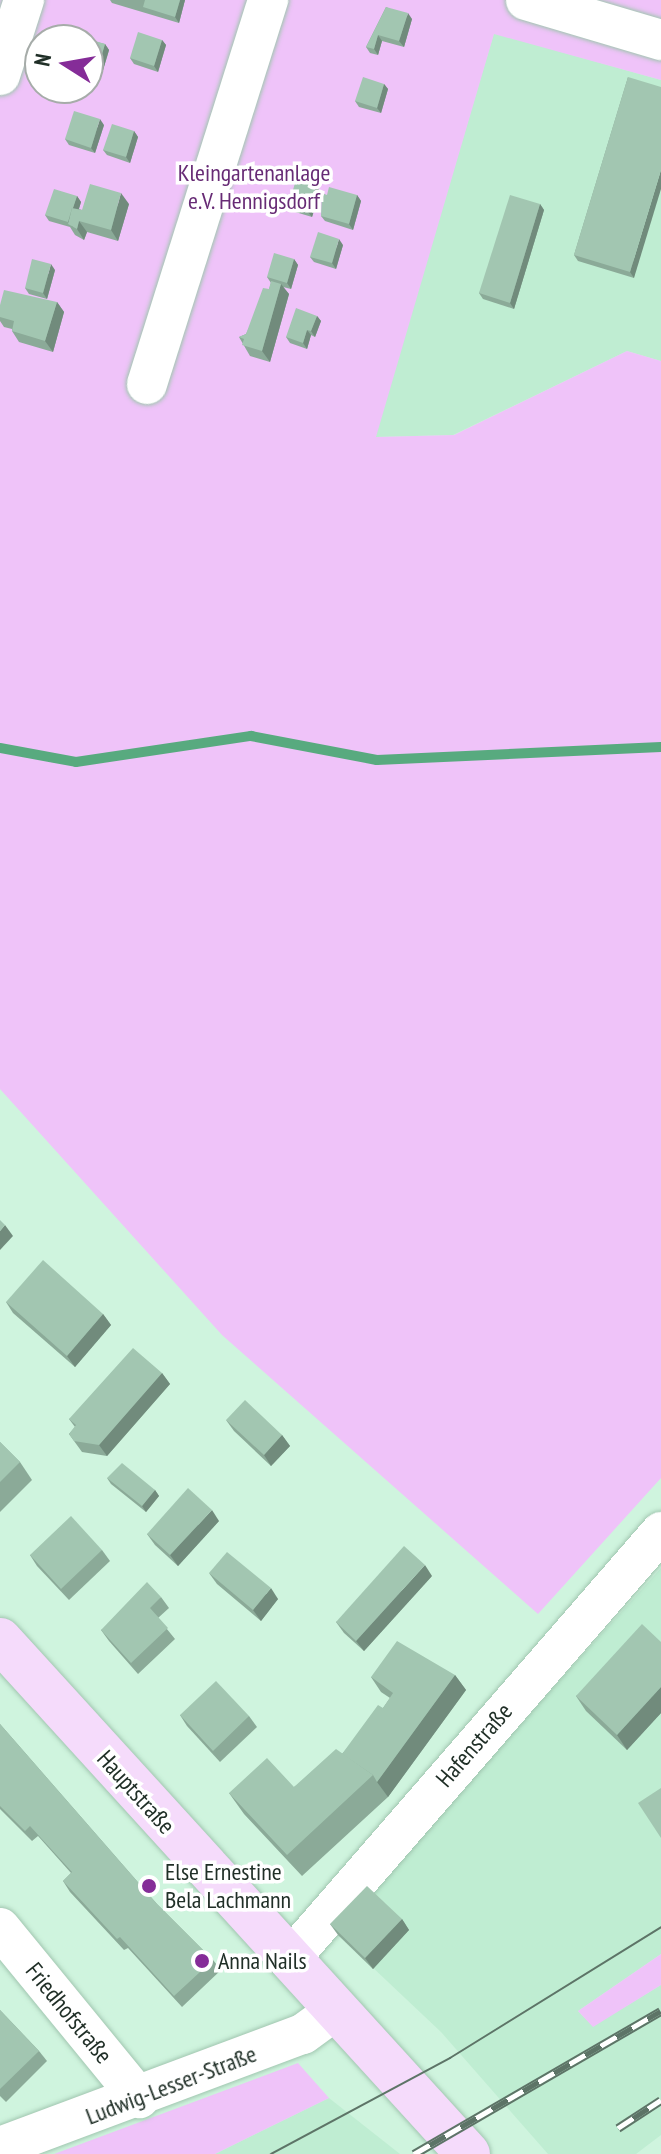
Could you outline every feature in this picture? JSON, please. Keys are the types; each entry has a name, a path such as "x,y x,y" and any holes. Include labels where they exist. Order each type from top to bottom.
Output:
{"main road":[{"name":"Hauptstraße","path":"0,1640 468,2154"}],"street":[{"path":"0,75 24,0"},
{"path":"147,384 268,0"},
{"path":"526,0 661,40"},
{"name":"Hafenstraße","path":"289,1960 661,1532"},
{"name":"Friedhofstraße","path":"0,1928 139,2098"},
{"name":"Ludwig-Lesser-Straße","path":"0,2147 139,2098 303,2034 336,2010"}],"shaded area":[{"path":"494,33 661,80 661,361 627,351 453,435 375,437"},
{"path":"661,1568 661,1954 578,2011 593,2026 661,1985 661,2135 636,2154 548,2154 441,2032 334,1931"},
{"path":"329,2098 400,2154 215,2154"}],"green space":[{"name":"Kleingartenanlage e.V. Hennigsdorf","path":"0,0 661,0 661,80 494,34 376,437 454,435 627,351 661,361 661,1478 538,1614 222,1335 0,1089"},
{"path":"661,1954 661,1985 593,2027 578,2011"},
{"path":"298,2063 329,2098 215,2154 54,2154"}],"building":[{"path":"145,0 180,0 175,17 143,7"},
{"path":"386,7 408,13 399,41 378,35 374,49 366,47"},
{"path":"138,32 162,40 154,66 130,58"},
{"path":"363,77 384,84 377,108 355,101"},
{"path":"628,77 661,87 661,170 630,272 574,255"},
{"path":"74,111 100,119 91,148 65,139"},
{"path":"112,124 134,131 126,157 103,150"},
{"path":"296,180 316,185 308,212 288,206"},
{"path":"90,184 121,193 111,230 79,221 77,229 68,224 72,208 82,210"},
{"path":"329,187 357,195 349,224 321,216 322,193 327,195"},
{"path":"54,189 77,196 68,222 45,215"},
{"path":"510,195 540,204 510,303 479,293"},
{"path":"318,232 339,239 332,263 310,257"},
{"path":"274,253 294,259 287,283 267,277"},
{"path":"32,259 51,264 43,293 25,288"},
{"path":"271,281 281,284 262,351 242,345 244,339 239,337 246,334 263,288 269,289"},
{"path":"4,290 57,302 45,341 12,331 14,321 0,317"},
{"path":"296,308 317,316 311,331 307,330 303,343 286,337"},
{"path":"43,1260 103,1314 67,1356 6,1302"},
{"path":"133,1348 162,1373 99,1445 74,1441 69,1434 76,1425 69,1419"},
{"path":"245,1400 282,1435 264,1455 226,1420"},
{"path":"0,1442 20,1462 0,1482"},
{"path":"122,1463 155,1490 142,1506 107,1478"},
{"path":"188,1488 212,1510 170,1555 147,1534"},
{"path":"71,1516 102,1550 61,1589 30,1555"},
{"path":"404,1546 425,1565 356,1641 336,1622"},
{"path":"227,1552 271,1588 253,1610 209,1573"},
{"path":"147,1582 161,1597 150,1608 168,1628 131,1663 101,1630"},
{"path":"642,1624 661,1642 661,1687 617,1735 576,1696"},
{"path":"397,1641 455,1675 377,1782 373,1775 342,1754 378,1705 383,1708 393,1693 371,1677"},
{"path":"216,1681 249,1716 213,1751 180,1715"},
{"path":"0,1724 157,1904 213,1960 174,1996 63,1881 72,1872 30,1826 25,1831 0,1806"},
{"path":"336,1749 373,1775 287,1855 229,1793 267,1758 294,1787"},
{"path":"661,1788 661,1838 638,1803"},
{"path":"367,1886 402,1919 365,1958 330,1924"},
{"path":"0,2010 39,2051 0,2089"}],"waterway":[{"path":"0,748 76,762 251,736 377,760 661,747"}],"tram line":[{"path":"271,2154 450,2058 661,1927"}],"railway":[{"path":"414,2154 661,2011"},
{"path":"618,2128 661,2100"}],"place":[{"name":"Else Ernestine Bela Lachmann","path":"149,1886"},
{"name":"Anna Nails","path":"202,1961"}]}
